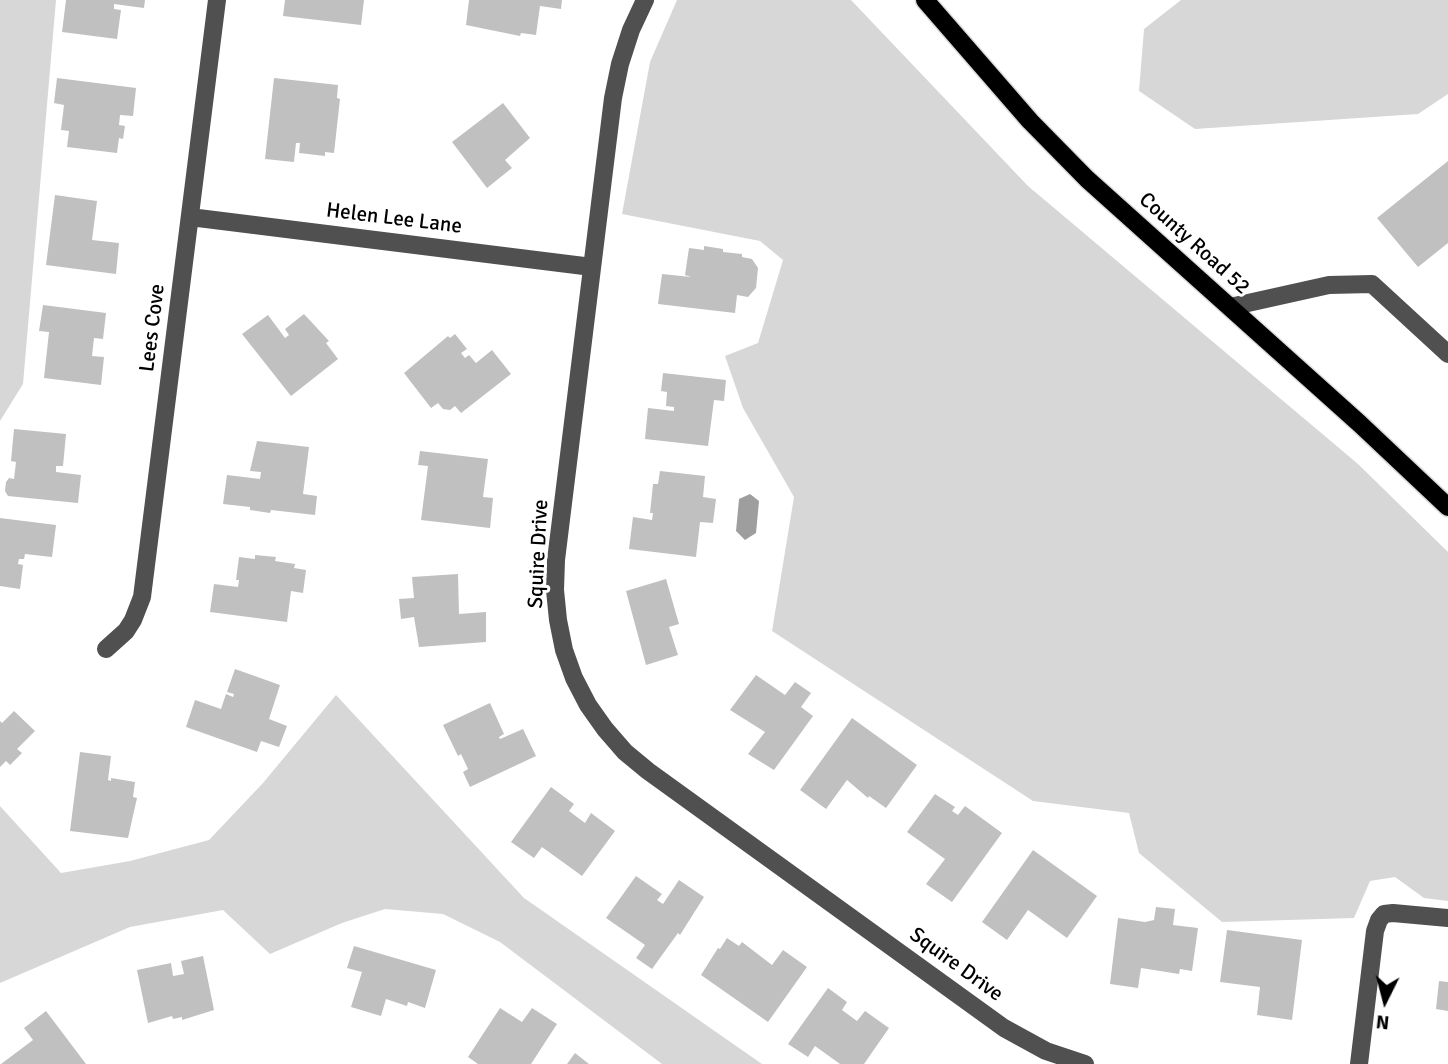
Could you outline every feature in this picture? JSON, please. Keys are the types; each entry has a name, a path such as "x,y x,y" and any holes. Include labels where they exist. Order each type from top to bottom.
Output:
{"main road":[{"name":"County Road 52","path":"925,0 1030,121 1087,179 1360,424 1448,508"}],"street":[{"name":"Lees Cove","path":"106,649 126,631 142,597 217,0"},
{"name":"Squire Drive","path":"645,0 631,30 615,87 556,560 558,620 564,650 574,678 604,729 625,752 659,779 1004,1028 1046,1051 1085,1064"},
{"name":"Helen Lee Lane","path":"190,217 592,267"},
{"path":"1230,307 1329,285 1371,284 1448,354"},
{"path":"1359,1064 1375,931 1379,920 1384,914 1393,913 1448,918"}],"shaded area":[{"path":"0,0 56,0 23,384 0,421"},
{"path":"677,0 851,0 1028,186 1358,464 1448,552 1448,901 1424,898 1395,877 1370,881 1354,918 1222,922 1139,853 1129,813 1033,801 772,631 794,497 743,408 725,356 758,343 783,260 760,241 622,214 650,62"},
{"path":"1181,0 1448,0 1448,94 1418,114 1195,129 1139,91 1144,29"},
{"path":"750,494 759,501 756,533 745,540 736,531 739,499"},
{"path":"336,695 524,898 762,1064 662,1064 500,942 443,914 385,909 342,923 270,954 223,910 130,927 0,983 0,806 61,873 130,861 209,840 263,783"}],"building":[{"path":"66,0 145,0 144,8 114,4 114,9 121,10 117,39 62,32"},
{"path":"285,0 364,0 361,25 283,16"},
{"path":"469,0 562,0 561,9 540,6 536,35 521,33 520,36 466,25"},
{"path":"57,78 136,88 133,116 120,115 119,125 125,126 123,139 119,138 117,153 67,147 69,131 61,130 64,105 54,103"},
{"path":"274,78 338,85 337,98 340,99 334,153 325,152 325,156 299,153 300,143 296,143 294,162 265,159"},
{"path":"503,103 530,138 505,160 512,168 487,188 452,142"},
{"path":"1448,161 1448,243 1418,267 1377,218"},
{"path":"55,195 97,201 92,240 119,243 116,274 46,265"},
{"path":"704,246 742,254 742,257 752,259 758,268 756,288 748,297 737,295 735,313 658,304 662,274 691,277 685,275 689,248 704,250"},
{"path":"43,305 106,313 103,339 94,338 92,356 104,357 101,385 44,378 49,332 39,331"},
{"path":"304,314 329,341 326,343 338,359 291,396 242,334 268,315 285,338 289,335 285,329"},
{"path":"455,334 467,349 461,353 465,358 469,355 476,363 492,350 511,374 461,413 455,406 450,410 443,409 438,403 431,408 404,373 448,336 450,338"},
{"path":"663,373 726,380 724,401 714,400 708,446 645,439 648,408 674,411 674,407 666,406 667,392 661,391"},
{"path":"14,429 66,434 63,466 56,466 56,472 81,475 78,503 8,496 5,491 6,482 9,478 14,479 16,462 11,461"},
{"path":"257,441 309,447 303,494 317,496 315,515 271,510 270,513 250,510 250,507 223,504 227,475 260,479 261,472 250,471"},
{"path":"420,451 488,459 483,497 493,498 490,528 421,520 428,466 418,465"},
{"path":"660,471 705,476 703,497 716,499 713,523 700,522 696,557 629,549 633,517 652,520 653,513 650,513 653,484 658,484"},
{"path":"0,518 56,525 52,557 25,554 24,559 19,559 18,564 23,565 20,589 0,586"},
{"path":"255,555 276,557 275,561 295,564 294,568 306,570 303,593 291,591 287,622 210,612 214,584 238,587 239,580 236,580 239,557 255,559"},
{"path":"458,574 459,614 486,612 486,642 419,647 414,617 401,619 399,599 414,598 412,577"},
{"path":"666,579 679,624 669,627 678,655 646,665 626,591"},
{"path":"235,669 280,685 269,719 287,726 279,747 261,741 257,752 186,727 195,700 221,709 226,694 233,697 234,694 227,692"},
{"path":"756,675 785,695 795,682 811,693 801,707 813,716 774,770 748,754 765,732 730,710"},
{"path":"490,703 504,734 500,739 523,729 536,756 470,787 463,772 468,769 461,754 458,756 443,725"},
{"path":"14,711 35,731 17,749 22,753 10,765 6,761 0,767 0,721 2,723"},
{"path":"852,718 917,765 886,808 869,796 868,798 847,780 826,809 800,790"},
{"path":"80,752 111,756 108,780 111,781 111,778 135,782 133,797 137,798 128,838 70,831"},
{"path":"551,787 574,804 569,811 585,823 591,813 615,831 582,876 542,847 534,858 511,842"},
{"path":"935,794 955,807 952,811 958,815 965,806 1002,833 952,902 926,884 945,859 907,832"},
{"path":"1033,850 1097,896 1067,938 1028,910 1007,940 982,922"},
{"path":"636,876 662,894 657,900 663,904 679,880 704,897 680,935 678,933 652,969 636,958 645,945 606,918"},
{"path":"1156,907 1175,909 1173,925 1198,928 1192,971 1180,969 1179,974 1141,968 1138,988 1110,984 1118,918 1145,922 1154,920"},
{"path":"1227,930 1302,940 1292,1020 1257,1015 1260,987 1220,982"},
{"path":"727,938 739,946 742,942 772,965 783,950 807,967 768,1022 701,975"},
{"path":"354,946 436,970 425,1008 386,999 381,1016 351,1007 362,972 347,968"},
{"path":"203,956 214,1010 182,1020 182,1017 173,1019 172,1016 148,1023 137,970 171,963 173,976 184,974 181,961"},
{"path":"1439,981 1448,982 1448,1011 1436,1009"},
{"path":"828,988 847,1002 842,1010 857,1021 865,1011 889,1028 864,1064 840,1064 815,1046 808,1057 788,1044"},
{"path":"500,1008 522,1022 532,1008 557,1024 531,1064 478,1064 468,1057"},
{"path":"46,1011 86,1064 1,1064 33,1040 24,1028"},
{"path":"575,1053 589,1064 567,1064"}]}
